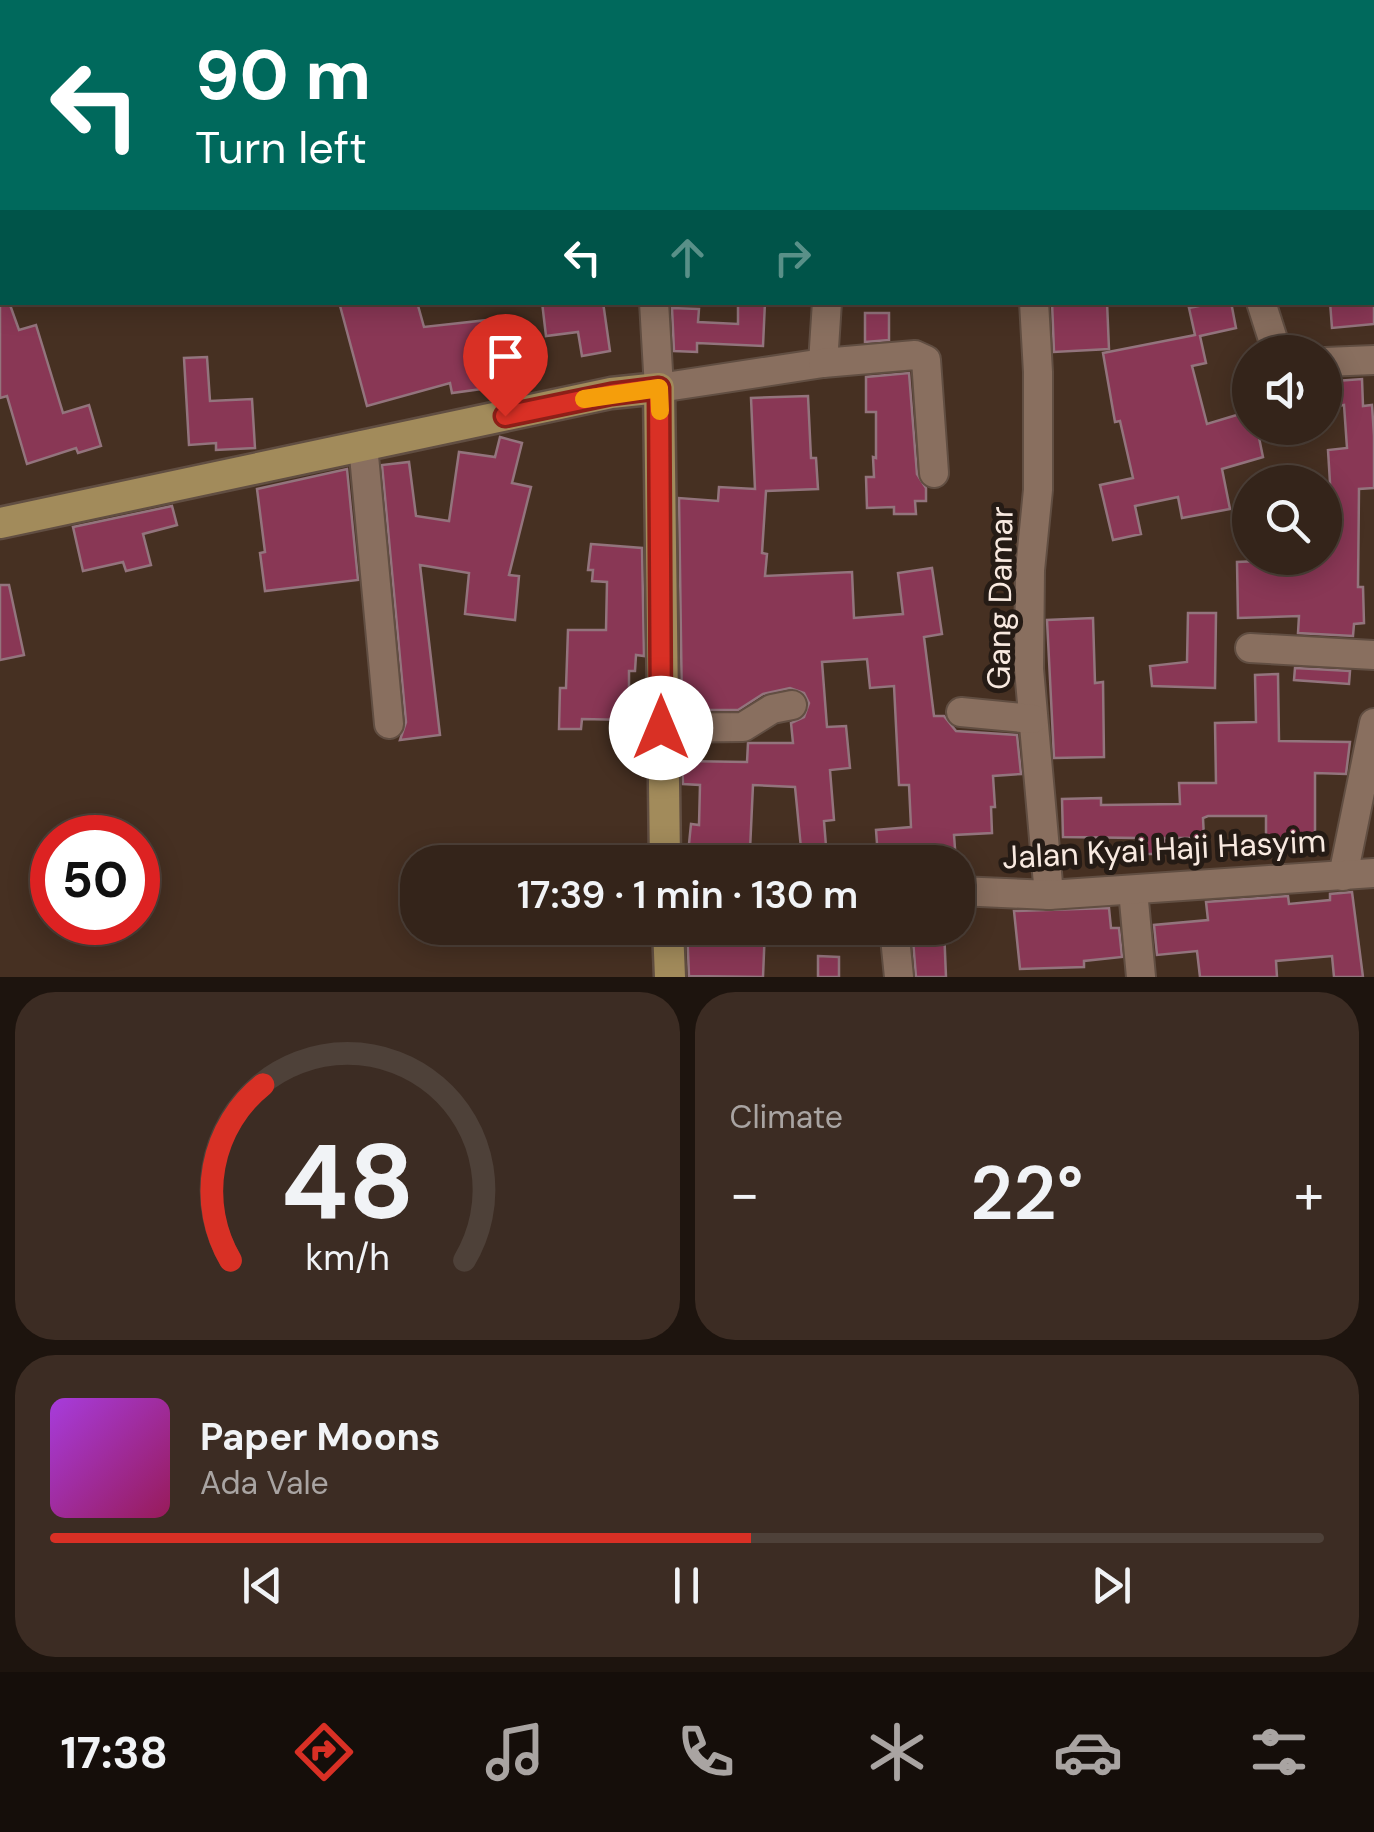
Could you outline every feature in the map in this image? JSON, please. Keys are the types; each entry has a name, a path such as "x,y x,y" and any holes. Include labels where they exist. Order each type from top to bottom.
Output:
{"main road":[{"path":"1,519 611,394 659,388 664,845"},
{"path":"669,945 670,977"}],"street":[{"path":"654,305 659,388 823,363 915,355 926,360 934,473"},
{"path":"823,363 827,305"},
{"name":"Gang Damar","path":"1034,305 1038,490 1030,570 1032,719 1049,895"},
{"path":"1262,305 1272,335"},
{"path":"1342,361 1374,360"},
{"path":"363,445 389,724"},
{"path":"1250,648 1374,655"},
{"path":"661,728 744,728 772,709 792,705"},
{"path":"961,712 1032,719"},
{"path":"1344,876 1374,723"},
{"name":"Jalan Kyai Haji Hasyim","path":"975,893 1049,895 1374,874"},
{"path":"1134,890 1142,977"},
{"path":"896,945 900,977"}],"building":[{"path":"0,305 10,305 19,330 36,325 63,413 89,405 101,446 78,453 76,448 27,464 7,396 0,398"},
{"path":"340,305 418,305 424,327 488,320 497,387 452,393 450,383 367,406"},
{"path":"542,305 603,305 610,351 582,356 578,332 546,336"},
{"path":"738,305 765,305 763,346 697,343 697,352 674,351 672,308 699,309 698,322 738,324"},
{"path":"1052,305 1107,305 1109,349 1054,352"},
{"path":"1232,305 1236,328 1200,336 1206,363 1192,366 1207,424 1232,416 1232,445 1261,445 1263,457 1222,469 1230,509 1182,518 1178,497 1135,506 1141,534 1113,540 1100,485 1133,478 1120,421 1115,422 1103,353 1195,335 1189,308"},
{"path":"1330,305 1374,305 1374,324 1332,328"},
{"path":"865,313 889,313 889,340 865,342"},
{"path":"207,357 210,401 252,399 255,448 216,450 216,443 189,445 184,358"},
{"path":"909,373 917,474 926,488 926,501 915,501 916,514 894,514 894,507 867,508 866,477 874,477 873,457 876,458 876,412 866,412 866,377"},
{"path":"1362,379 1363,406 1372,405 1374,488 1359,489 1358,587 1363,587 1364,623 1354,624 1353,636 1298,633 1299,616 1238,618 1237,575 1342,575 1342,465 1329,465 1328,450 1347,448 1342,381"},
{"path":"808,396 811,458 816,458 818,489 766,491 762,553 767,554 765,576 852,572 854,618 903,614 898,573 932,568 942,634 924,637 934,716 944,716 956,731 1017,735 1021,774 993,776 992,833 954,835 955,845 877,845 876,830 911,827 909,785 899,785 894,686 870,688 867,659 822,662 827,727 846,726 850,768 830,770 834,820 824,821 826,845 801,845 795,787 753,785 750,845 689,845 691,824 699,825 700,785 683,784 682,761 747,762 748,743 793,743 791,723 804,717 809,703 804,693 790,688 763,694 738,710 682,710 679,498 718,501 719,487 755,489 751,398"},
{"path":"500,437 522,443 512,483 531,487 509,575 519,576 515,620 465,614 469,573 420,565 440,735 400,740 406,722 382,465 409,462 416,516 449,521 459,452 495,457"},
{"path":"347,469 358,580 265,591 260,553 265,552 257,489"},
{"path":"172,506 177,525 143,534 151,565 126,571 123,562 83,571 73,527"},
{"path":"591,544 642,548 644,656 636,655 635,671 629,671 629,720 582,719 581,729 559,729 560,688 566,688 568,630 606,630 607,582 592,581 593,570 588,570"},
{"path":"0,585 9,585 24,655 0,660"},
{"path":"1188,613 1216,613 1215,688 1152,686 1150,666 1187,662"},
{"path":"1093,618 1095,683 1103,682 1104,757 1054,758 1047,620"},
{"path":"1295,668 1350,671 1349,684 1294,680"},
{"path":"1278,674 1279,741 1350,742 1346,774 1315,773 1315,840 1266,840 1266,816 1208,816 1203,818 1204,838 1164,838 1164,854 1139,854 1139,838 1063,837 1062,799 1101,798 1101,805 1180,804 1179,783 1216,783 1215,723 1256,722 1255,675"},
{"path":"1352,892 1363,977 1334,977 1332,956 1276,961 1277,977 1200,977 1197,951 1157,955 1154,925 1208,920 1206,902 1288,896 1289,904 1330,900 1330,894"},
{"path":"1109,908 1111,928 1119,928 1122,957 1084,961 1084,967 1020,969 1014,911"},
{"path":"688,945 764,945 763,977 689,976"},
{"path":"913,945 945,945 946,977 916,977"},
{"path":"818,956 839,957 839,977 818,977"}],"slow traffic":[{"path":"584,399 659,388 660,411"}],"route":[{"path":"505,416 659,388 661,728"}]}
